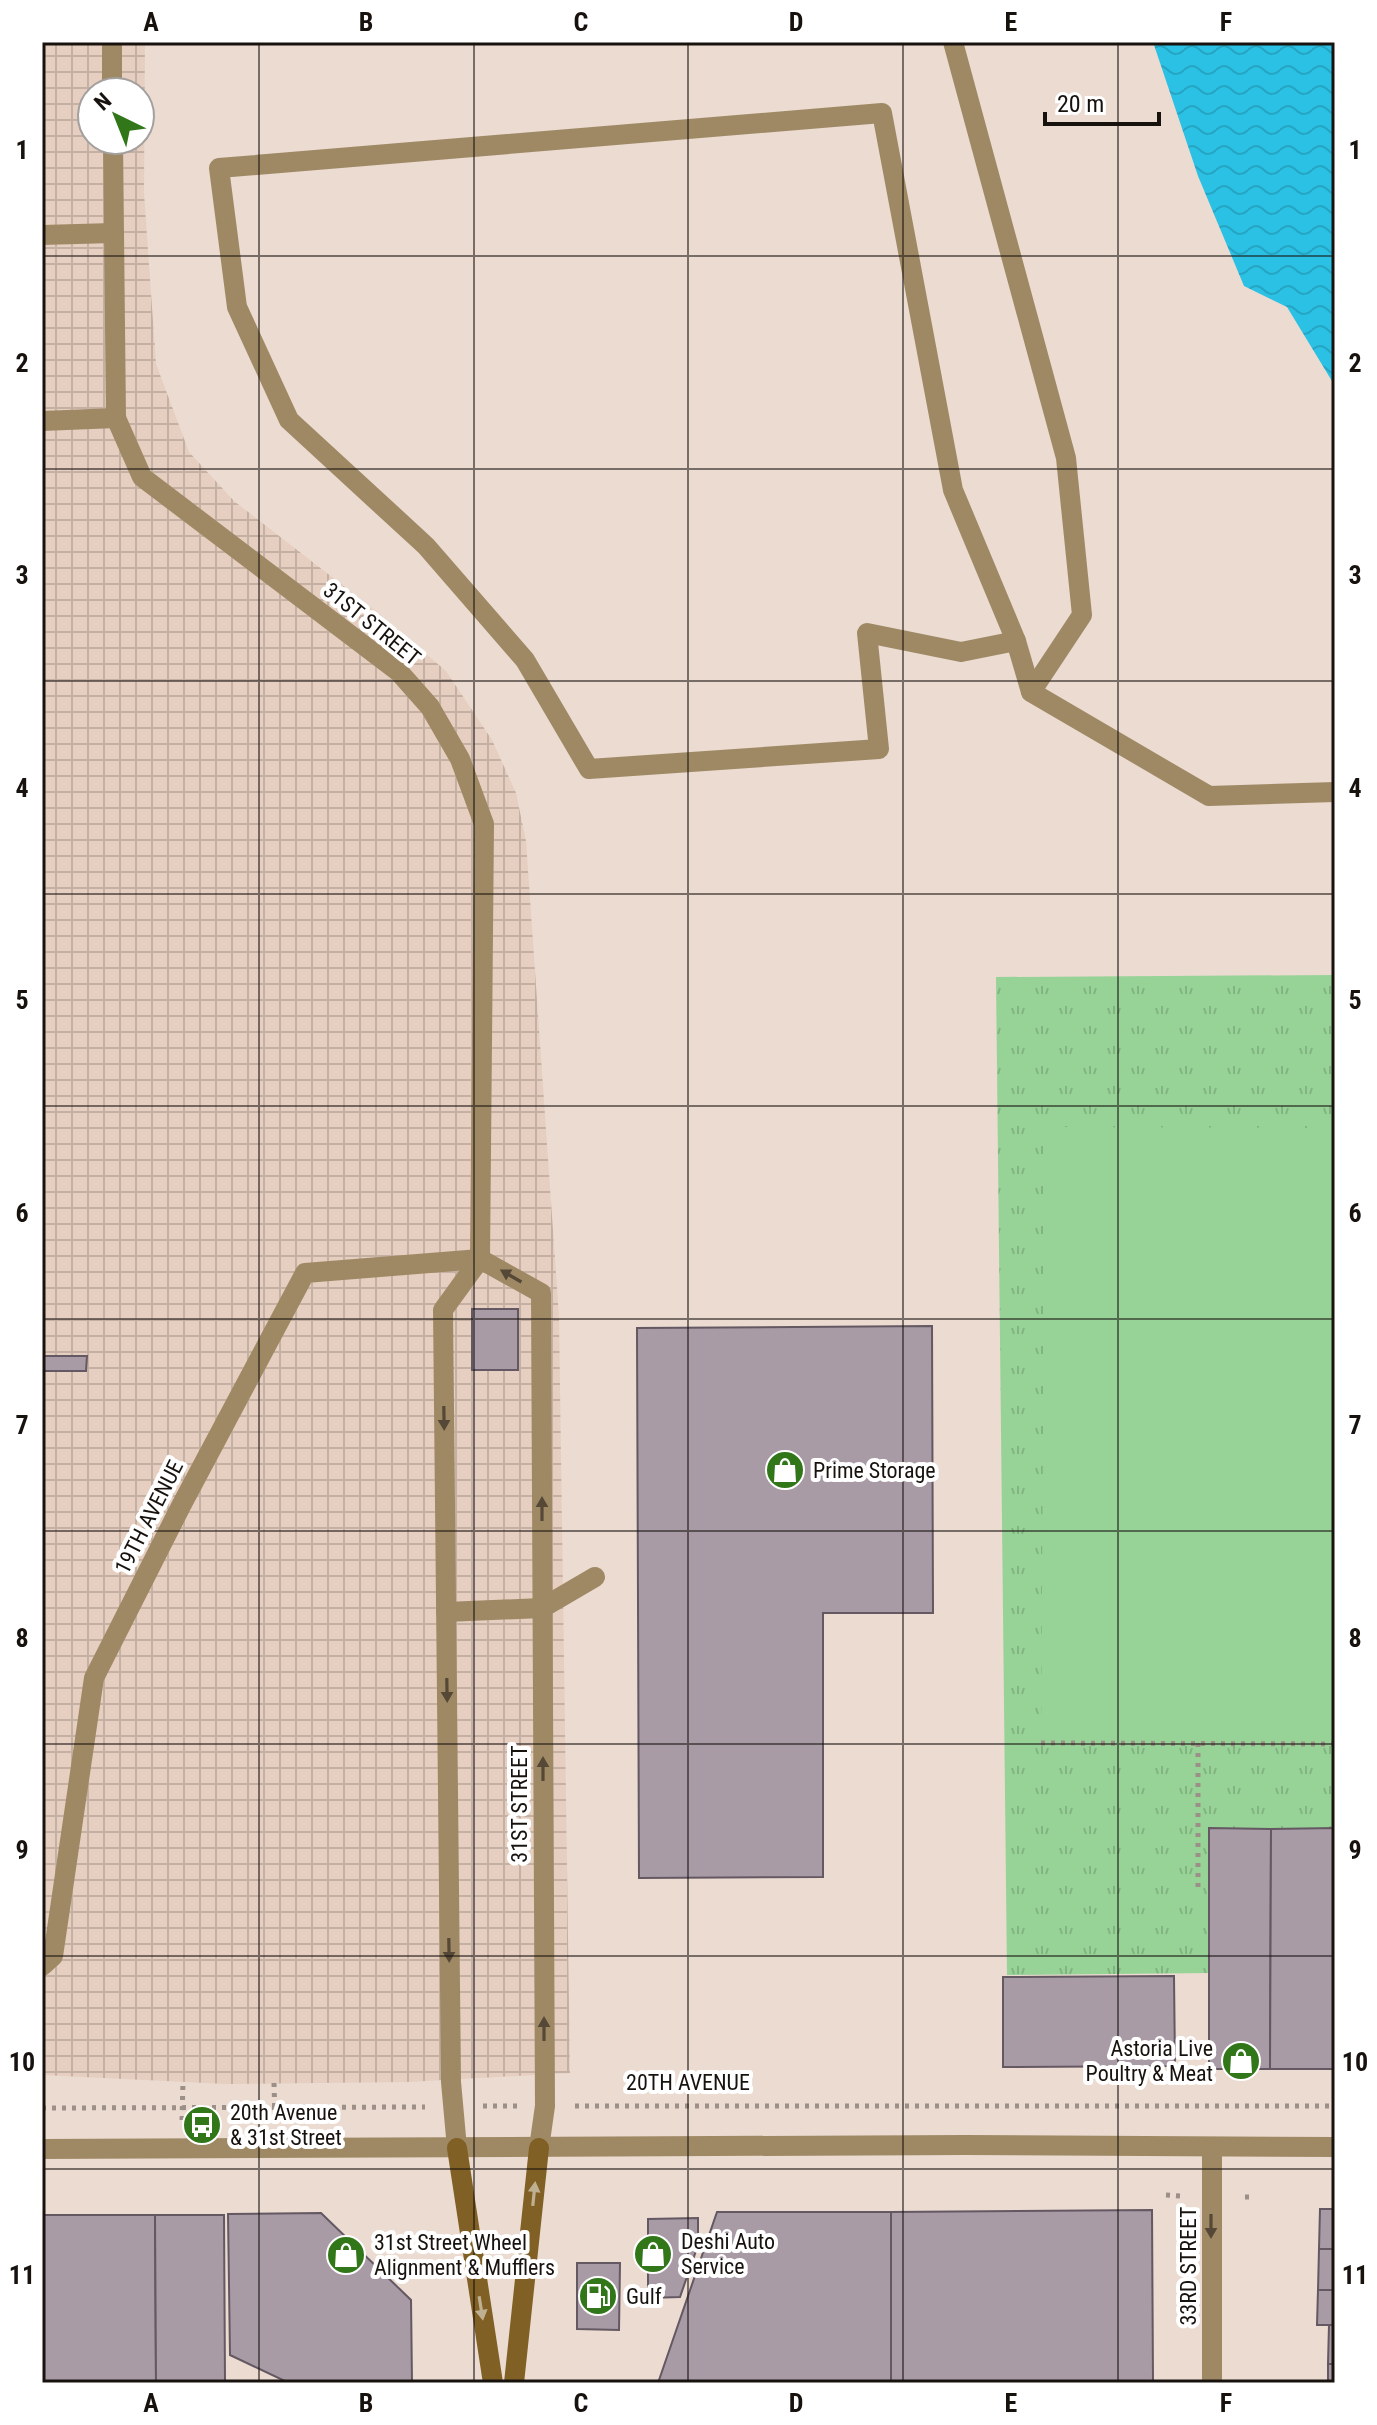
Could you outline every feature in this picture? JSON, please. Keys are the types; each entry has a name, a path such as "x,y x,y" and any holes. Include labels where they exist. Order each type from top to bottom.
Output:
{"street":[{"path":"112,42 112,76"},
{"path":"953,42 1066,458 1082,615 1031,692"},
{"path":"1016,641 961,652 867,633 879,749 589,769 525,660 426,546 289,420 237,307 219,168 882,113 953,490 1016,641 1031,692 1209,796 1335,792"},
{"name":"31ST STREET","path":"113,156 116,418 142,477 399,672 430,707 460,759 484,824 480,1259 541,1293 545,2106 514,2383"},
{"path":"42,235 113,233"},
{"path":"42,421 116,418"},
{"path":"480,1259 443,1310 446,1612 452,2106 493,2383"},
{"name":"19TH AVENUE","path":"42,1966 53,1956 94,1678 305,1273 480,1259"},
{"path":"446,1612 542,1608 595,1577"},
{"path":"42,2149 965,2145 1335,2147"},
{"name":"33RD STREET","path":"1212,2148 1212,2383"}],"path":[{"path":"1041,1743 1335,1744"},
{"path":"1198,1743 1198,1889"},
{"path":"182,2118 183,2081"},
{"path":"274,2083 275,2120"},
{"name":"20TH AVENUE","path":"42,2108 1335,2106"},
{"path":"1166,2195 1181,2196"}],"shaded area":[{"path":"42,42 145,42 145,76 76,76 76,156 144,156 156,364 189,452 234,501 377,612 446,671 492,740 516,793 526,841 559,1317 570,2073 409,2082 226,2084 42,2075"}],"green space":[{"path":"1335,975 1335,1828 1210,1828 1210,1973 1007,1975 996,977"},
{"path":"1045,1127 1335,1128 1335,1744 1041,1743"}],"water":[{"path":"1153,42 1335,42 1335,386 1287,307 1244,286 1198,176"}],"building":[{"path":"472,1309 518,1309 518,1370 472,1370"},
{"name":"Prime Storage","path":"932,1326 933,1613 823,1613 823,1877 639,1878 637,1328"},
{"path":"42,1356 87,1356 86,1371 42,1371"},
{"path":"1209,1828 1271,1829 1270,2069 1209,2069"},
{"path":"1335,1828 1335,2069 1270,2069 1271,1829"},
{"path":"1174,1976 1175,2066 1003,2067 1003,1977"},
{"path":"1320,2209 1335,2209 1335,2249 1319,2249"},
{"path":"1152,2210 1153,2383 891,2383 891,2212"},
{"path":"717,2212 891,2212 891,2383 658,2383"},
{"path":"321,2213 411,2300 412,2383 289,2383 230,2355 228,2214"},
{"path":"42,2215 155,2215 156,2383 42,2383"},
{"path":"155,2215 224,2215 225,2383 156,2383"},
{"path":"698,2218 698,2245 680,2297 648,2298 648,2219"},
{"path":"1319,2249 1335,2249 1335,2290 1318,2290"},
{"name":"Gulf","path":"577,2263 620,2263 619,2330 577,2329"},
{"path":"1318,2290 1335,2290 1335,2325 1317,2325"},
{"path":"1329,2325 1335,2325 1335,2364 1328,2364"},
{"path":"1328,2364 1335,2364 1335,2383 1328,2383"}],"place":[{"name":"Prime Storage","path":"785,1470"},
{"name":"Astoria Live Poultry & Meat","path":"1241,2061"},
{"name":"20th Avenue & 31st Street","path":"202,2125"},
{"name":"Deshi Auto Service","path":"653,2254"},
{"name":"31st Street Wheel Alignment & Mufflers","path":"346,2255"},
{"name":"Gulf","path":"598,2296"}]}
